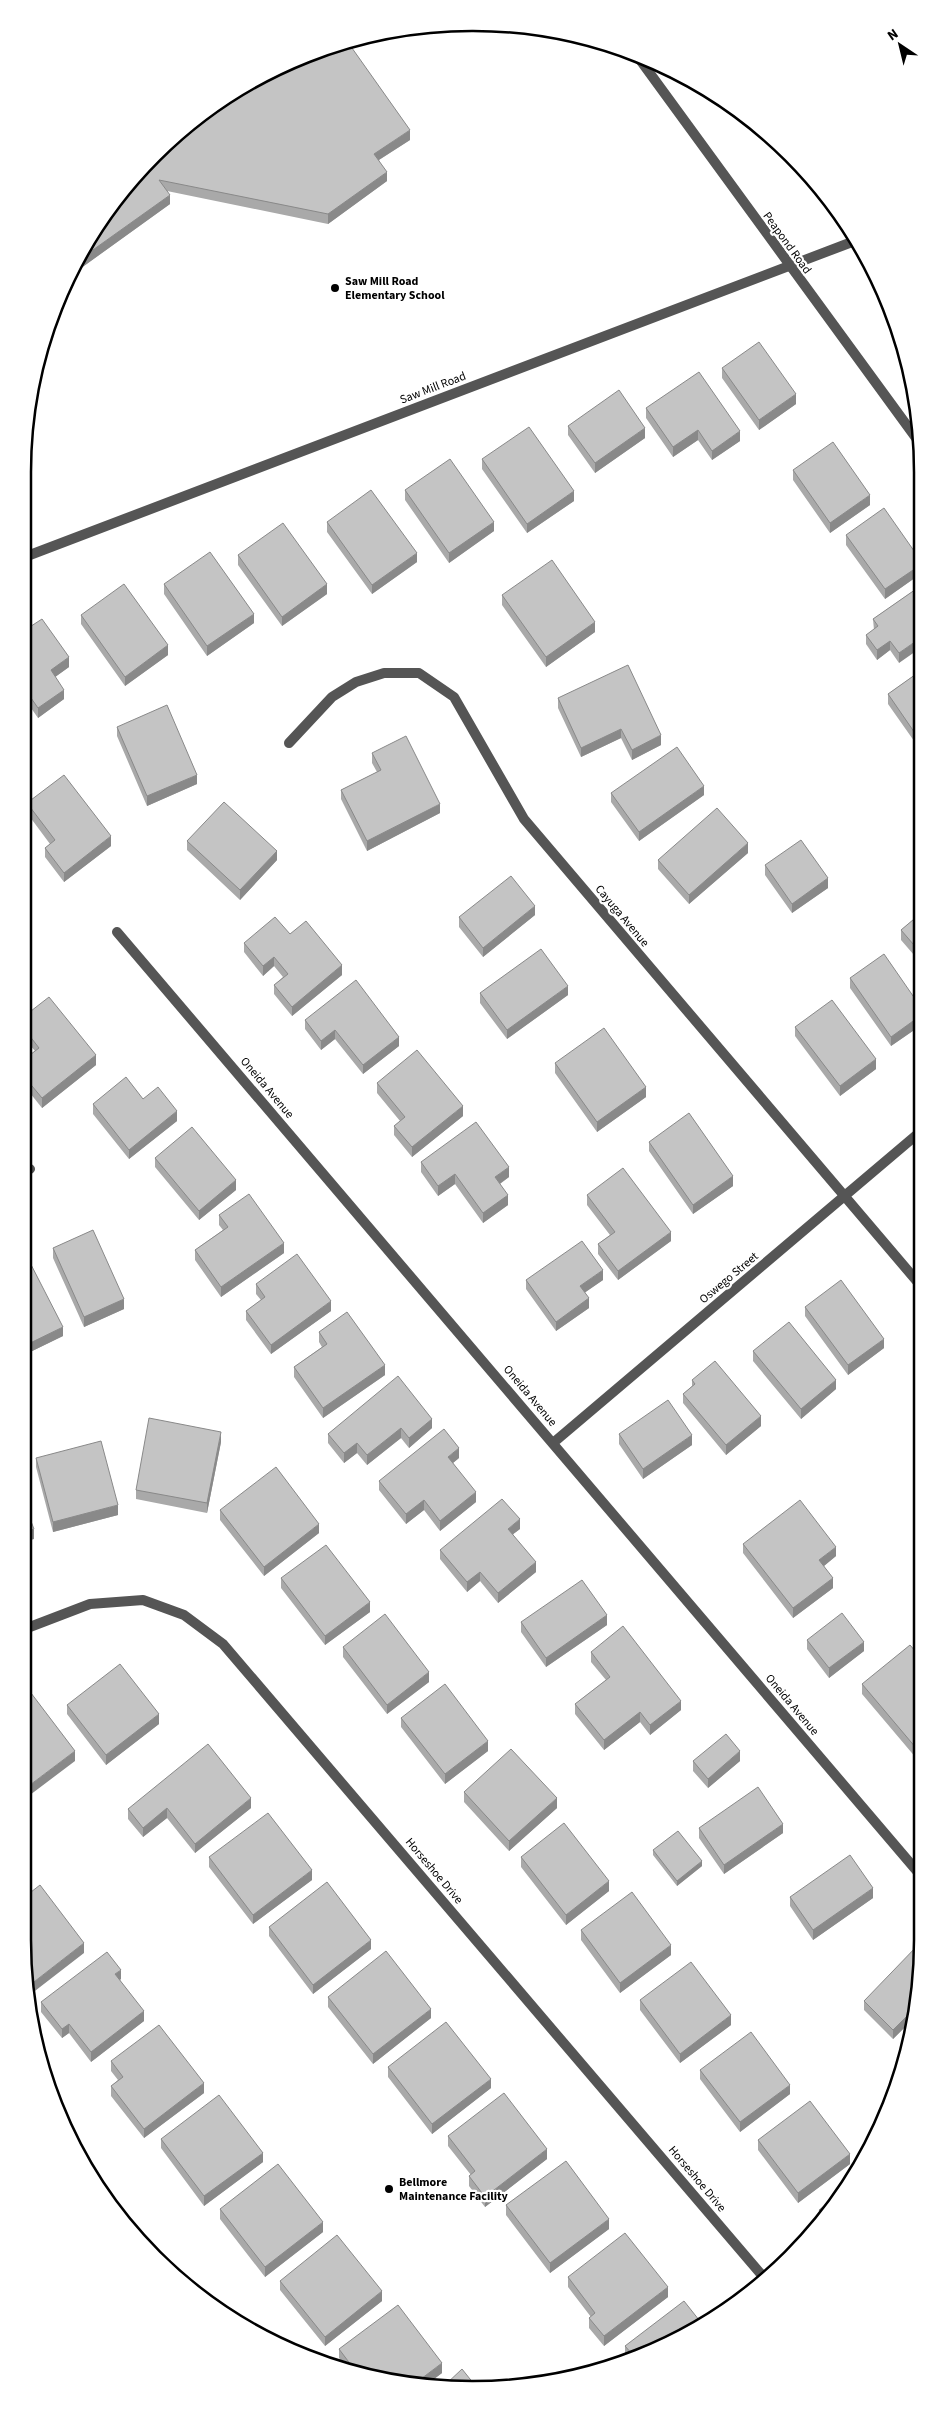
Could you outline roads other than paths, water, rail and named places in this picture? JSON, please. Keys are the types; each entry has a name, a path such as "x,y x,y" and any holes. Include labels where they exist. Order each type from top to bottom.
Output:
{"street":[{"name":"Peapond Road","path":"646,67 788,266 912,432"},
{"name":"Saw Mill Road","path":"31,555 849,243"},
{"name":"Cayuga Avenue","path":"289,743 332,697 356,682 384,673 418,673 454,697 524,819 914,1278"},
{"name":"Oneida Avenue","path":"117,932 914,1868"},
{"name":"Oswego Street","path":"553,1443 914,1137"},
{"name":"Horseshoe Drive","path":"31,1627 90,1604 143,1600 184,1615 223,1644 760,2273"}],"place":[{"name":"Saw Mill Road Elementary School","path":"335,288"},
{"name":"Bellmore Maintenance Facility","path":"389,2189"}]}
